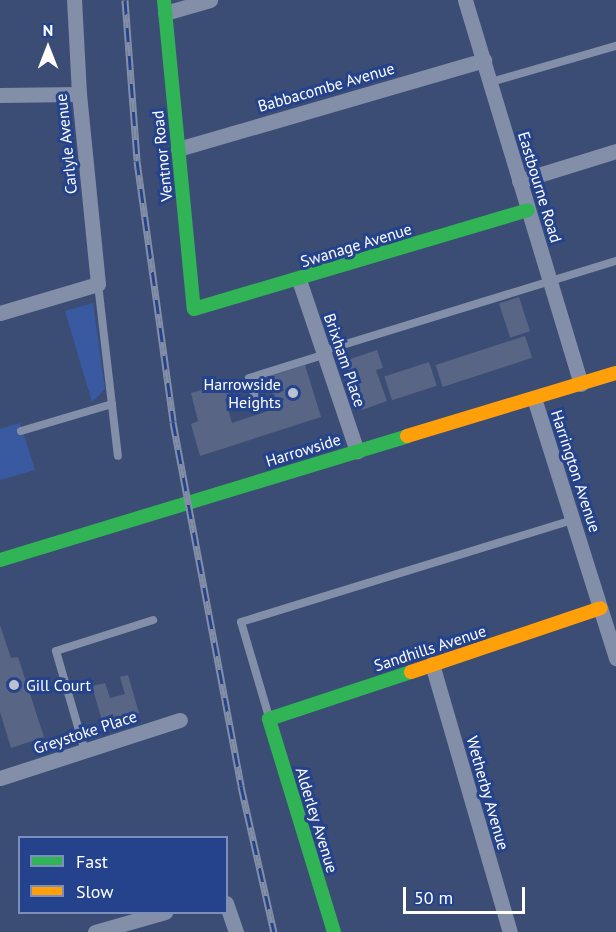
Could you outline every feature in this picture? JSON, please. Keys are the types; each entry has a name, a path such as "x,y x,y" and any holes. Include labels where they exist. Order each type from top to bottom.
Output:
{"street":[{"name":"Carlyle Avenue","path":"74,0 79,94 98,284"},
{"path":"165,7 210,0"},
{"name":"Eastbourne Road","path":"465,0 581,384"},
{"name":"Ventnor Road","path":"165,7 194,309"},
{"name":"Babbacombe Avenue","path":"178,149 484,60"},
{"path":"0,95 79,94"},
{"path":"519,181 616,151"},
{"name":"Swanage Avenue","path":"194,309 299,280 528,210"},
{"name":"Brixham Place","path":"299,280 357,451"},
{"path":"0,313 98,284"},
{"name":"Harrowside","path":"0,560 616,373"},
{"name":"Harrington Avenue","path":"534,398 616,658"},
{"name":"Sandhills Avenue","path":"269,718 601,608"},
{"name":"Wetherby Avenue","path":"432,664 510,932"},
{"name":"Alderley Avenue","path":"269,718 334,932"},
{"name":"Greystoke Place","path":"0,778 180,720"},
{"path":"228,909 236,932"},
{"path":"95,932 158,914"}],"lane":[{"path":"491,82 616,46"},
{"path":"258,406 249,378 616,261"},
{"path":"98,284 118,456"},
{"path":"21,431 112,404"},
{"path":"269,718 241,622 573,520"},
{"path":"85,751 56,651 153,620"}],"shaded area":[{"path":"93,303 105,389 92,402 65,311"},
{"path":"20,423 35,470 0,480 0,429"}],"building":[{"path":"519,297 530,331 510,338 499,303"},
{"path":"525,336 532,358 443,387 436,365"},
{"path":"377,350 383,368 376,370 387,401 362,410 345,361"},
{"path":"429,362 437,386 392,400 384,377"},
{"path":"305,365 321,417 200,456 191,424 198,421 191,393 226,383 230,398 225,399 232,423 277,408 267,377"},
{"name":"Gill Court","path":"0,625 11,658 18,657 44,737 11,748 0,712"},
{"path":"128,675 139,713 103,724 92,686 105,683 110,698 125,694 120,677"}],"railway":[{"path":"125,0 137,161 173,422 241,786 274,932"}],"traffic: fast":[{"path":"164,0 194,309 528,210"},
{"path":"0,560 407,436"},
{"path":"334,932 269,719 411,672"}],"traffic: slow":[{"path":"407,436 616,373"},
{"path":"411,672 601,608"}],"place":[{"name":"Harrowside Heights","path":"293,393"},
{"name":"Gill Court","path":"14,685"}]}
